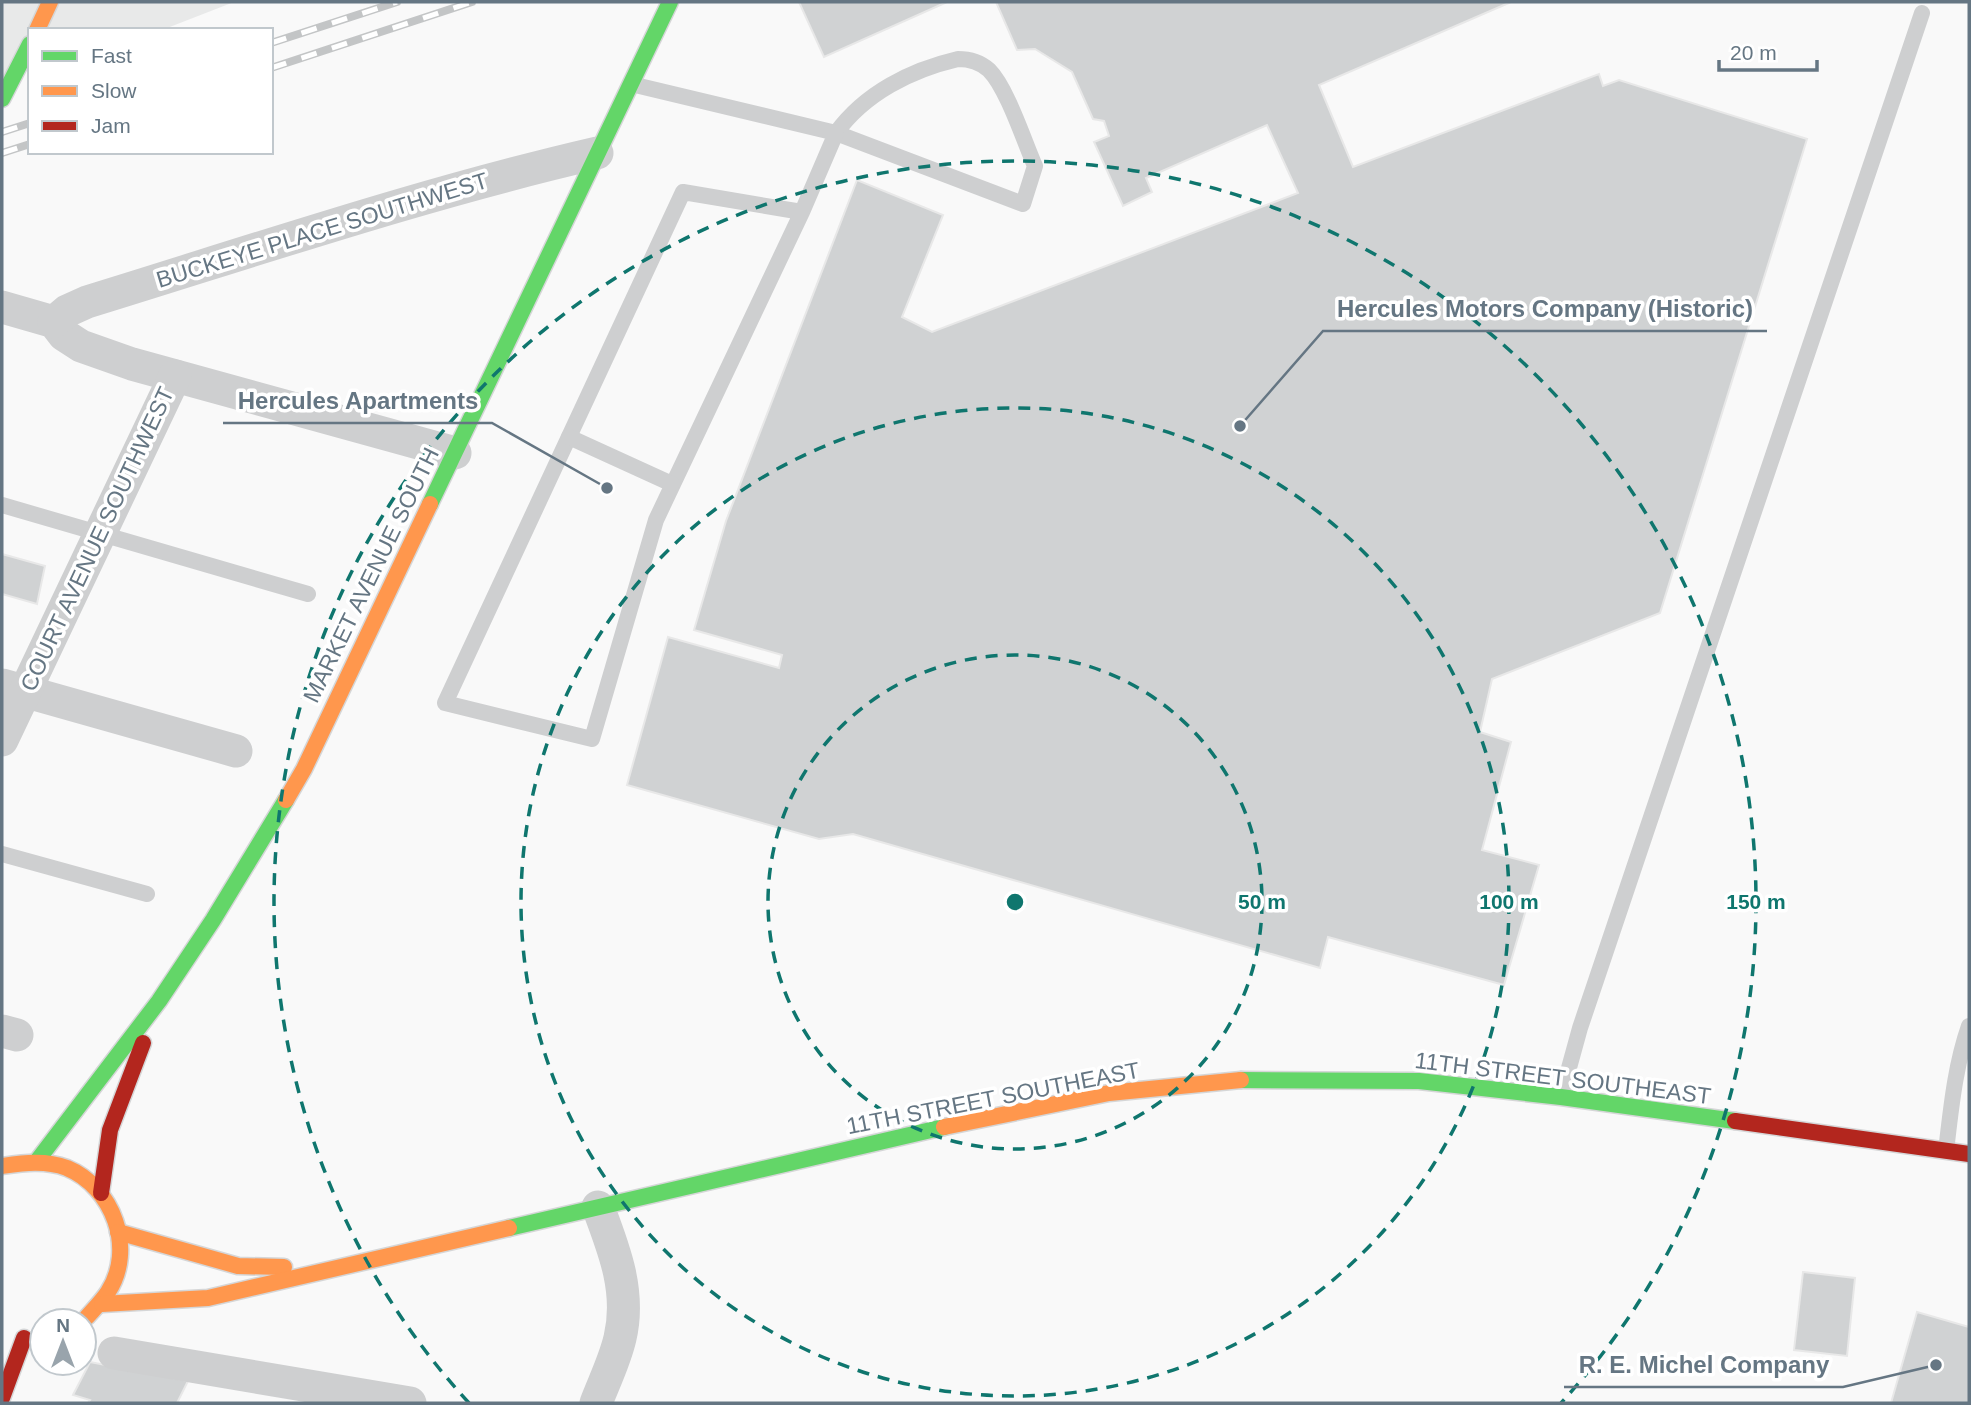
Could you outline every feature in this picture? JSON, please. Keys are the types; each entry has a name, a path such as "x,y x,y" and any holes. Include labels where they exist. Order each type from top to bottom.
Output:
{"street":[{"path":"38,28 50,2"},
{"name":"MARKET AVENUE SOUTH","path":"37,1161 159,1001 213,920 304,769 670,2"},
{"path":"2,99 6,81 28,47"},
{"name":"BUCKEYE PLACE SOUTHWEST","path":"54,322 67,311 86,302 496,177 597,153"},
{"path":"2,307 54,322 64,335 81,346 132,364 455,453"},
{"name":"COURT AVENUE SOUTHWEST","path":"2,740 13,688 101,533 175,376"},
{"path":"13,688 236,751"},
{"name":"MARKET AVENUE SOUTH","path":"101,1193 110,1130 159,1001"},
{"name":"11TH STREET SOUTHEAST","path":"102,1304 208,1298 968,1121 1109,1093 1254,1079 1419,1081 1561,1097 1969,1154"},
{"path":"2,1166 21,1160 51,1161 79,1173 101,1193 116,1219 121,1248 117,1278 98,1308"},
{"path":"596,1403 620,1339 624,1304 620,1271 598,1207"},
{"name":"11TH STREET SOUTHEAST","path":"118,1232 238,1266 328,1269"},
{"path":"2,1398 19,1337 28,1337"},
{"path":"114,1353 325,1396 410,1403"}],"lane":[{"path":"1561,1097 1580,1028 1922,13"},
{"path":"631,83 836,133 1023,204 1035,166 998,82 986,68 968,59 948,61 895,82 858,108 836,133 802,212 656,520 592,738 445,704 683,192 802,212"},
{"path":"569,437 672,484"},
{"path":"2,505 308,594"},
{"path":"2,854 147,894"},
{"path":"1946,1151 1952,1099 1969,1026"}],"shaded area":[{"path":"2,2 234,2 167,28 28,28 28,34 2,93"}],"building":[{"path":"799,2 947,2 824,57"},
{"path":"996,2 1511,2 1319,85 1353,167 1599,74 1603,86 1619,80 1807,139 1660,613 1492,679 1480,732 1511,742 1482,850 1539,865 1504,985 1328,937 1320,968 853,834 819,839 627,785 668,637 779,668 782,655 694,630 726,521 857,180 943,215 902,317 932,332 1298,193 1267,125 1146,178 1152,192 1123,206 1094,142 1109,136 1104,121 1093,119 1072,72 1035,49 1017,50"},
{"path":"2,554 45,566 37,604 2,594"},
{"path":"1803,1272 1855,1278 1847,1356 1794,1350"},
{"path":"1917,1312 1969,1327 1969,1403 1891,1403"},
{"path":"98,1364 188,1381 177,1403 88,1403 90,1400 73,1395 82,1377 98,1377"}],"railway":[{"path":"273,42 397,2"},
{"path":"273,67 472,2"},
{"path":"2,132 28,124"},
{"path":"2,153 28,145"}],"traffic: fast":[{"path":"430,504 670,2"},
{"path":"2,99 28,48"},
{"path":"37,1161 159,1001 213,920 286,800"},
{"path":"1241,1080 1419,1081 1735,1121"},
{"path":"509,1228 944,1127"}],"traffic: slow":[{"path":"38,28 50,2"},
{"path":"286,800 304,769 430,504"},
{"path":"944,1127 1109,1093 1241,1080"},
{"path":"2,1166 26,1163 59,1165 83,1177 97,1189 108,1204 115,1221 120,1257 108,1292 96,1307"},
{"path":"102,1304 208,1298 509,1228"},
{"path":"118,1232 238,1266 284,1267"}],"traffic: jam":[{"path":"101,1193 110,1130 143,1043"},
{"path":"1735,1121 1969,1154"},
{"path":"2,1398 24,1338"}],"place":[{"name":"Hercules Motors Company (Historic)","path":"1240,426"},
{"name":"Hercules Apartments","path":"607,488"},
{"name":"R. E. Michel Company","path":"1936,1365"}]}
